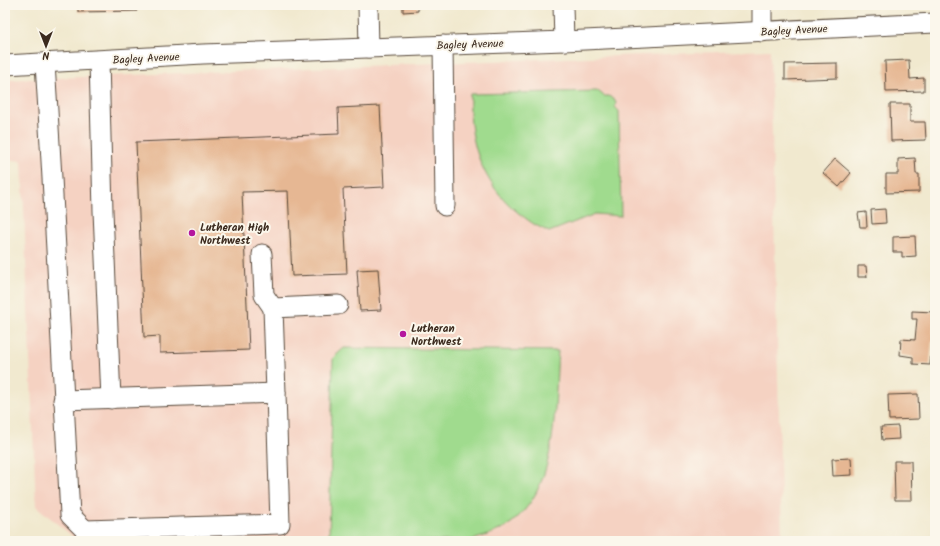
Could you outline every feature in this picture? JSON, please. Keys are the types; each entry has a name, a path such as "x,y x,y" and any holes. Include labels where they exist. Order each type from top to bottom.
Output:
{"street":[{"path":"368,5 369,48"},
{"path":"563,5 564,41"},
{"path":"762,5 762,32"},
{"name":"Bagley Avenue","path":"5,65 211,54 564,41 935,23"},
{"path":"443,45 444,206"},
{"path":"99,61 103,212 111,399"},
{"path":"45,64 70,515 85,530 280,524 273,308 264,295 262,254"},
{"path":"273,308 338,305"},
{"path":"63,400 276,393"}],"shaded area":[{"name":"Lutheran Northwest","path":"770,50 782,541 78,541 36,506 22,161 5,159 5,80"}],"green space":[{"path":"598,91 604,96 609,96 616,102 615,107 619,111 621,216 595,214 549,232 530,222 513,208 500,195 490,181 476,149 470,113 470,94"},
{"path":"344,348 558,351 552,441 547,463 540,484 530,503 516,519 500,530 469,541 329,541 333,358"}],"building":[{"path":"78,5 137,5 137,11 78,12"},
{"path":"403,5 418,5 418,11 403,12"},
{"path":"613,5 626,5 626,6 613,7"},
{"path":"909,60 910,79 924,78 924,91 886,92 885,61"},
{"path":"837,63 837,78 785,80 785,64"},
{"path":"890,104 910,104 910,122 925,122 926,140 891,141"},
{"name":"Lutheran High Northwest","path":"380,106 384,187 343,189 347,274 292,276 288,191 242,192 249,350 160,353 160,336 144,337 136,142 339,134 338,108"},
{"path":"915,158 916,174 919,174 919,192 886,193 886,174 898,174 898,159"},
{"path":"835,159 851,173 839,187 823,173"},
{"path":"885,209 886,223 872,224 871,210"},
{"path":"866,212 867,227 860,227 858,213"},
{"path":"915,236 916,256 902,257 902,252 893,252 893,237"},
{"path":"858,266 866,266 867,277 858,277"},
{"path":"378,269 381,310 360,311 357,270"},
{"path":"912,311 934,312 933,334 935,334 935,341 932,341 930,365 913,364 913,357 900,355 901,339 915,340 917,319 912,319"},
{"path":"918,394 919,419 889,420 888,395"},
{"path":"898,426 899,439 882,440 881,427"},
{"path":"851,458 852,475 833,476 832,459"},
{"path":"894,461 911,461 912,500 895,500"}],"place":[{"name":"Lutheran High Northwest","path":"192,233"},
{"name":"Lutheran Northwest","path":"403,334"}]}
